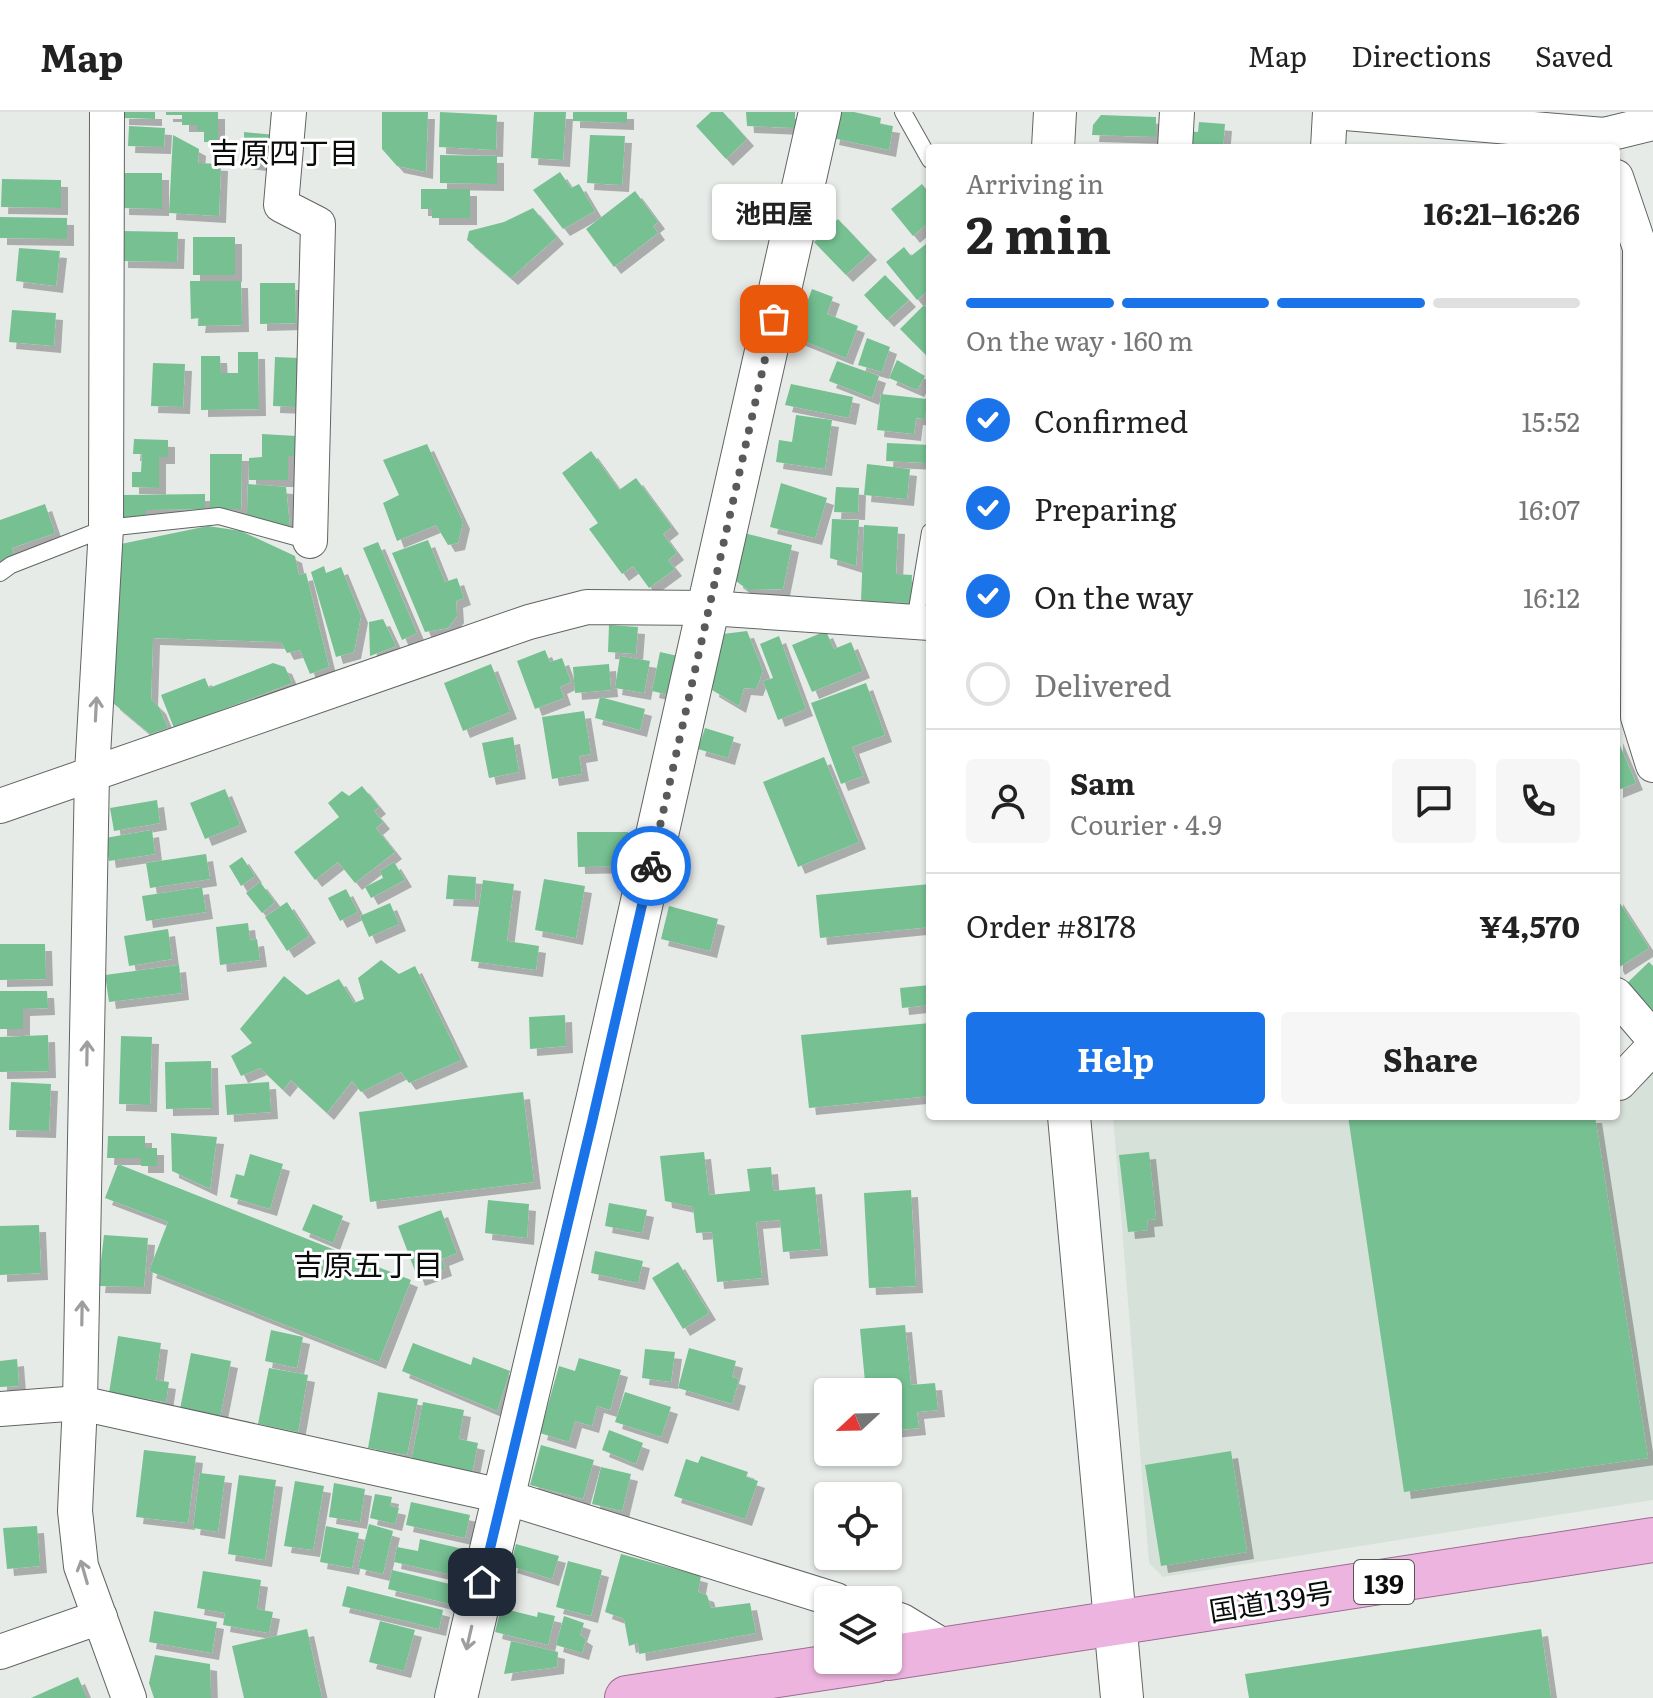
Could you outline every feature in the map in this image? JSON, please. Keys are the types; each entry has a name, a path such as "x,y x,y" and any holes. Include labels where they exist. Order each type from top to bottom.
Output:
{"highway":[{"name":"国道139号","path":"902,1656 1653,1540"},
{"path":"627,1698 814,1669"}],"street":[{"path":"107,112 106,528 92,773 80,1403 75,1511 81,1566 129,1698"},
{"path":"289,112 281,205 318,224 310,541"},
{"path":"456,1698 594,1114 820,112"},
{"path":"1053,144 1055,112"},
{"path":"1175,144 1177,112"},
{"path":"1328,144 1332,112 1604,132 1653,123"},
{"path":"1620,197 1636,249 1636,717 1653,765"},
{"path":"0,806 529,622 587,607 709,608 922,622"},
{"path":"1620,1000 1653,1038"},
{"path":"1620,1082 1653,1047"},
{"path":"1069,1120 1122,1698"},
{"path":"0,1409 80,1403 502,1496 814,1593"},
{"path":"0,1652 100,1617"},
{"path":"902,1621 948,1649"}],"lane":[{"path":"903,112 926,153"},
{"path":"0,573 11,565 106,528 219,516 310,541"},
{"path":"922,622 926,577"}],"shaded area":[{"path":"1653,1071 1653,1500 1163,1577 1149,1563 1113,1120 1620,1120 1620,1092"}],"building":[{"path":"122,112 155,112 155,119 122,118"},
{"path":"166,112 218,112 218,142 204,142 204,131 197,131 197,125 182,125 182,115 166,115"},
{"path":"382,112 428,112 426,172 397,166 382,149"},
{"path":"440,112 497,115 496,150 439,147"},
{"path":"534,112 566,112 563,160 531,158"},
{"path":"573,112 627,112 627,123 573,121"},
{"path":"711,112 723,112 747,139 726,159 696,126"},
{"path":"746,112 795,112 795,128 747,126"},
{"path":"838,112 881,118 880,124 893,126 889,150 832,138"},
{"path":"1101,115 1156,117 1156,137 1092,135 1093,125"},
{"path":"1199,122 1225,124 1223,144 1187,144 1189,131 1198,132"},
{"path":"129,126 165,128 164,147 128,146"},
{"path":"244,132 276,135 274,166 244,162"},
{"path":"173,135 199,149 198,163 221,164 219,216 169,213"},
{"path":"590,135 625,136 622,185 587,183"},
{"path":"440,155 497,156 497,184 440,183"},
{"path":"560,172 571,188 579,184 595,211 563,229 533,190"},
{"path":"122,173 162,173 162,209 122,208"},
{"path":"2,179 61,180 61,208 1,207"},
{"path":"922,184 926,189 926,225 913,236 891,209"},
{"path":"421,189 470,189 470,218 432,218 432,209 421,209"},
{"path":"635,191 658,222 653,226 658,233 614,267 586,229"},
{"path":"533,208 557,237 511,278 467,240 469,231 504,222"},
{"path":"0,217 67,218 67,239 0,238"},
{"path":"838,219 870,253 846,275 814,242"},
{"path":"121,231 178,232 177,262 121,261"},
{"path":"193,237 235,237 235,275 193,275"},
{"path":"926,244 926,292 917,300 886,262 904,247 911,256"},
{"path":"19,248 60,251 56,286 16,281"},
{"path":"885,275 909,300 887,320 864,295"},
{"path":"190,281 241,281 242,325 198,326 199,318 191,319"},
{"path":"260,283 295,283 296,323 260,324"},
{"path":"812,289 833,297 827,314 858,326 846,358 794,337"},
{"path":"924,305 926,307 926,355 900,329"},
{"path":"12,310 56,313 54,346 9,342"},
{"path":"867,338 890,347 882,372 858,365"},
{"path":"238,352 258,352 259,409 201,410 201,356 220,356 221,373 238,373"},
{"path":"275,357 300,358 298,407 273,406"},
{"path":"897,360 925,376 917,390 889,378"},
{"path":"837,361 879,376 872,398 829,381"},
{"path":"153,363 185,364 183,407 151,406"},
{"path":"791,384 853,397 849,418 785,405"},
{"path":"881,394 926,399 925,419 916,418 914,434 877,430"},
{"path":"796,415 832,420 825,469 776,462 779,440 792,442"},
{"path":"262,434 297,436 298,456 288,456 288,480 249,480 249,458 262,457"},
{"path":"134,439 168,440 168,457 159,457 159,488 132,487 132,472 141,472 142,454 133,454"},
{"path":"887,443 926,445 926,463 886,461"},
{"path":"427,444 463,522 458,543 448,545 436,525 397,541 383,503 399,495 383,460"},
{"path":"591,451 619,490 636,478 672,527 663,534 677,553 668,560 675,569 649,588 633,566 622,574 589,529 598,523 562,473"},
{"path":"210,454 242,454 241,509 210,509"},
{"path":"867,464 910,469 907,499 864,495"},
{"path":"781,483 827,498 815,538 770,527"},
{"path":"248,484 286,487 290,528 247,515"},
{"path":"836,487 859,488 858,513 834,512"},
{"path":"205,494 205,509 146,510 146,517 122,517 123,495"},
{"path":"45,504 55,533 12,548 15,557 0,562 0,520"},
{"path":"832,519 859,520 856,566 830,558"},
{"path":"864,525 898,527 896,574 912,575 911,603 861,601"},
{"path":"208,526 241,531 295,556 299,575 306,573 329,667 310,674 300,650 287,653 281,642 153,638 151,699 159,707 168,728 150,734 113,703 116,545"},
{"path":"744,533 792,545 783,589 748,590 736,581"},
{"path":"428,540 445,582 457,578 464,598 456,601 457,616 448,628 425,632 392,553"},
{"path":"378,542 417,633 402,640 363,548"},
{"path":"324,566 326,573 341,567 361,616 354,652 336,657 311,572"},
{"path":"383,619 396,646 370,656 369,622"},
{"path":"609,625 638,627 636,654 608,652"},
{"path":"747,631 763,671 756,689 744,688 739,706 712,690 723,634"},
{"path":"826,631 834,649 851,642 863,671 812,692 792,645"},
{"path":"779,636 806,709 778,720 763,681 773,678 760,644"},
{"path":"545,650 550,662 562,658 571,682 560,687 564,698 535,709 517,661"},
{"path":"660,652 678,656 669,695 652,691"},
{"path":"620,656 650,661 644,693 615,688"},
{"path":"273,663 285,667 292,683 174,728 161,695 205,678 209,688"},
{"path":"491,664 510,712 463,731 444,683"},
{"path":"609,664 611,690 575,693 573,667"},
{"path":"866,683 885,735 852,747 863,776 841,784 811,703"},
{"path":"600,697 645,709 640,730 595,718"},
{"path":"584,711 591,754 579,756 582,774 552,779 542,717"},
{"path":"705,728 734,737 728,758 698,749"},
{"path":"513,737 519,772 489,778 482,743"},
{"path":"1620,745 1636,783 1620,789"},
{"path":"824,757 859,842 798,867 763,782"},
{"path":"362,786 379,807 374,811 383,822 376,828 395,852 355,883 338,862 315,880 294,852 339,817 328,803 342,791 349,796"},
{"path":"225,789 240,825 205,839 190,803"},
{"path":"157,800 160,823 114,831 110,808"},
{"path":"152,830 155,854 109,861 105,838"},
{"path":"577,832 628,832 629,866 578,867"},
{"path":"206,854 210,879 150,888 146,863"},
{"path":"242,857 255,876 241,886 229,866"},
{"path":"394,862 405,880 371,898 365,887 383,878 380,871"},
{"path":"448,875 476,877 475,900 446,899"},
{"path":"544,879 585,886 576,938 535,930"},
{"path":"483,880 514,884 507,941 539,946 536,970 471,961"},
{"path":"260,882 275,902 262,913 246,893"},
{"path":"926,884 926,927 820,938 816,895"},
{"path":"202,887 206,912 146,921 142,896"},
{"path":"346,889 358,912 340,921 328,898"},
{"path":"287,902 309,936 287,951 265,917"},
{"path":"390,903 399,924 369,937 360,916"},
{"path":"1620,903 1649,948 1620,967"},
{"path":"669,906 718,919 710,951 661,939"},
{"path":"248,923 250,940 257,939 260,960 220,965 216,927"},
{"path":"168,929 172,959 129,966 124,936"},
{"path":"0,944 45,944 46,979 0,980"},
{"path":"381,960 399,974 415,966 461,1060 409,1083 401,1072 361,1092 352,1081 327,1113 291,1080 283,1090 260,1068 241,1076 231,1056 252,1043 240,1029 284,976 307,995 339,979 354,1003 364,999 358,978"},
{"path":"1649,962 1653,966 1653,1016 1625,985"},
{"path":"179,965 182,993 109,1002 105,975"},
{"path":"926,985 926,1005 902,1008 900,988"},
{"path":"0,991 47,991 48,1008 23,1009 23,1029 0,1029"},
{"path":"565,1015 566,1046 530,1049 529,1017"},
{"path":"926,1023 926,1096 809,1108 801,1035"},
{"path":"48,1035 49,1071 0,1072 0,1037"},
{"path":"121,1036 152,1037 150,1105 119,1104"},
{"path":"211,1061 212,1108 166,1109 165,1062"},
{"path":"11,1082 51,1084 49,1131 9,1130"},
{"path":"269,1082 271,1112 227,1115 225,1085"},
{"path":"523,1092 534,1182 370,1202 359,1112"},
{"path":"1349,1120 1596,1120 1648,1458 1404,1492"},
{"path":"171,1133 217,1137 210,1189 172,1171"},
{"path":"108,1136 145,1136 145,1148 157,1148 157,1166 141,1166 141,1158 107,1158"},
{"path":"704,1152 709,1195 750,1191 747,1169 771,1167 773,1191 815,1187 821,1249 783,1252 780,1220 756,1222 762,1278 717,1282 712,1232 696,1233 693,1207 665,1201 660,1156"},
{"path":"1149,1152 1156,1219 1147,1220 1148,1230 1128,1232 1119,1155"},
{"path":"250,1154 283,1164 270,1209 230,1197 236,1174 244,1176"},
{"path":"118,1164 411,1280 379,1362 149,1271 168,1222 105,1198"},
{"path":"911,1190 916,1286 869,1288 864,1193"},
{"path":"488,1200 529,1204 527,1238 485,1233"},
{"path":"609,1203 647,1210 642,1233 605,1226"},
{"path":"313,1204 343,1216 333,1243 302,1230"},
{"path":"441,1210 457,1253 442,1259 445,1269 418,1279 398,1226"},
{"path":"39,1225 41,1273 0,1275 0,1226"},
{"path":"104,1235 148,1238 144,1287 98,1286"},
{"path":"595,1251 643,1261 638,1283 591,1273"},
{"path":"678,1262 709,1313 683,1329 652,1278"},
{"path":"905,1325 911,1385 935,1383 938,1410 917,1412 919,1428 902,1430 902,1378 865,1378 860,1329"},
{"path":"271,1330 303,1337 297,1368 265,1361"},
{"path":"118,1336 161,1343 156,1380 169,1382 166,1402 109,1393"},
{"path":"413,1343 471,1365 473,1357 510,1371 497,1411 402,1371"},
{"path":"689,1348 736,1361 732,1377 739,1379 732,1404 678,1388"},
{"path":"645,1349 675,1352 671,1382 642,1378"},
{"path":"191,1353 231,1361 220,1417 180,1409"},
{"path":"579,1358 621,1370 610,1410 597,1406 592,1426 575,1421 569,1442 540,1433 559,1366 575,1371"},
{"path":"17,1359 19,1386 0,1387 0,1361"},
{"path":"269,1368 308,1375 298,1432 258,1424"},
{"path":"378,1392 418,1399 407,1455 368,1448"},
{"path":"625,1392 671,1407 661,1437 615,1422"},
{"path":"423,1402 464,1410 459,1439 478,1443 472,1473 411,1461"},
{"path":"609,1430 643,1443 636,1464 602,1450"},
{"path":"541,1445 594,1460 583,1499 530,1485"},
{"path":"144,1450 196,1456 188,1523 136,1517"},
{"path":"1231,1451 1247,1552 1161,1566 1145,1465"},
{"path":"701,1456 748,1472 746,1477 758,1481 745,1519 674,1496 686,1459 698,1463"},
{"path":"601,1467 631,1474 622,1511 592,1504"},
{"path":"200,1473 225,1476 218,1532 193,1528"},
{"path":"239,1475 276,1480 265,1560 228,1554"},
{"path":"295,1481 324,1486 313,1550 284,1546"},
{"path":"334,1483 365,1489 360,1522 329,1517"},
{"path":"375,1494 392,1497 390,1506 399,1508 395,1524 370,1518"},
{"path":"411,1502 470,1515 465,1538 406,1525"},
{"path":"369,1524 393,1531 383,1574 358,1568"},
{"path":"37,1526 40,1566 7,1569 3,1528"},
{"path":"326,1526 359,1533 352,1568 320,1562"},
{"path":"420,1539 463,1549 457,1576 394,1562 397,1547 418,1551"},
{"path":"516,1544 559,1556 552,1579 510,1566"},
{"path":"621,1554 701,1576 698,1592 707,1595 711,1608 750,1603 756,1633 639,1654 638,1643 629,1646 624,1619 605,1612"},
{"path":"568,1561 602,1570 591,1616 556,1607"},
{"path":"392,1570 458,1586 454,1605 388,1589"},
{"path":"203,1571 261,1580 257,1609 273,1612 269,1633 223,1625 225,1613 197,1608"},
{"path":"347,1586 443,1610 439,1629 342,1606"},
{"path":"501,1608 537,1617 538,1612 555,1616 548,1645 495,1632"},
{"path":"154,1611 217,1622 212,1653 149,1642"},
{"path":"564,1616 584,1623 580,1635 586,1639 582,1653 556,1645"},
{"path":"380,1621 415,1630 404,1671 369,1662"},
{"path":"307,1629 322,1698 244,1698 232,1646"},
{"path":"1541,1629 1551,1698 1249,1698 1245,1674"},
{"path":"511,1641 558,1652 557,1667 504,1674"},
{"path":"155,1655 210,1664 211,1698 154,1698 149,1683"},
{"path":"78,1677 87,1698 31,1698"}],"way so far":[{"path":"651,866 774,319"}],"place":[{"name":"池田屋","path":"774,319"}],"district":[{"name":"吉原四丁目","path":"284,151"},
{"name":"吉原五丁目","path":"368,1263"}],"route":[{"path":"482,1582 651,866"}]}
